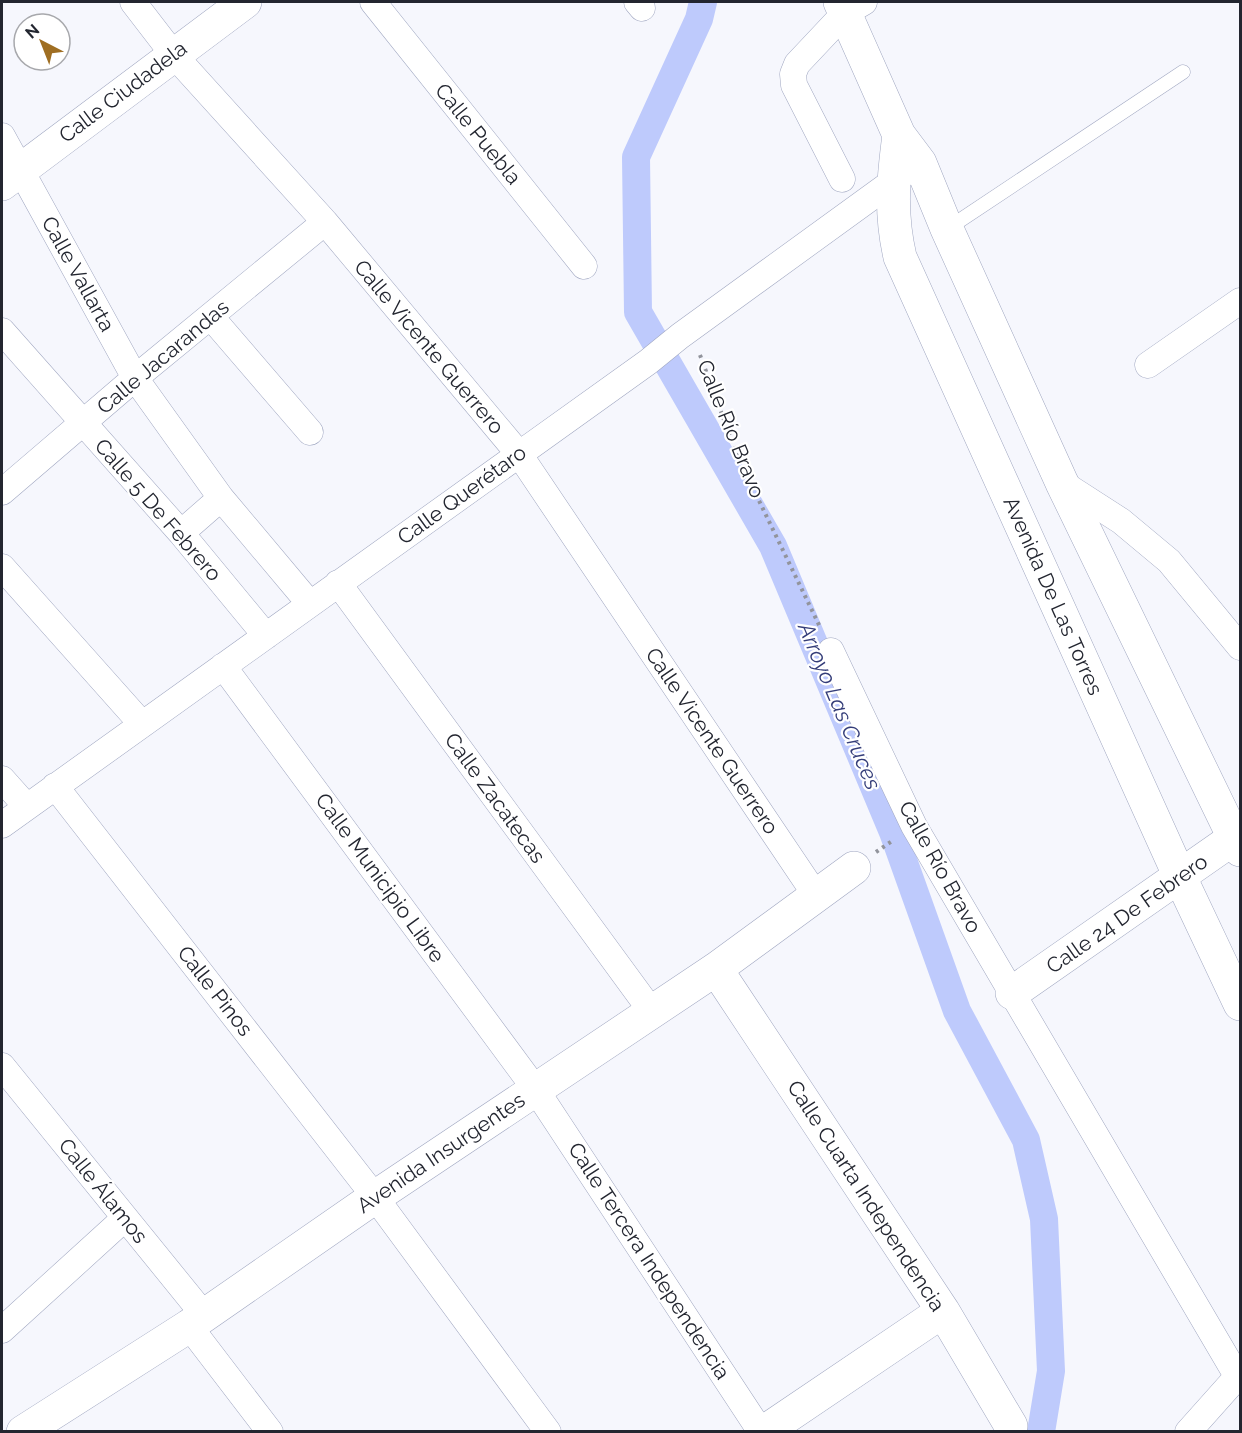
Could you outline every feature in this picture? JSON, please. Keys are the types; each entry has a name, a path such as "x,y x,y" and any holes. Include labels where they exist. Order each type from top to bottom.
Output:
{"street":[{"name":"Calle Vicente Guerrero","path":"133,2 173,54 325,222 519,454 815,894"},
{"name":"Calle Ciudadela","path":"11,176 245,2"},
{"name":"Calle Puebla","path":"373,2 584,266"},
{"path":"842,179 794,85 793,74 797,64 850,5 899,135 920,163 947,229 1062,483 1239,841"},
{"name":"Avenida De Las Torres","path":"899,135 892,181 895,233 900,257 1180,877 1240,1004"},
{"name":"Calle Vallarta","path":"2,136 11,176 135,378 221,498 310,604"},
{"name":"Calle Querétaro","path":"2,825 141,723 648,362 685,332 920,163"},
{"name":"Calle Jacarandas","path":"2,492 135,378 325,222"},
{"path":"1148,365 1240,303"},
{"path":"211,317 310,432"},
{"name":"Calle 5 De Febrero","path":"2,331 181,533 266,636"},
{"path":"1062,483 1121,521 1169,561 1240,647"},
{"path":"181,533 221,498"},
{"path":"2,567 141,723"},
{"name":"Calle Zacatecas","path":"338,583 652,1012"},
{"name":"Calle Río Bravo","path":"831,651 914,826 1239,1378"},
{"name":"Calle Municipio Libre","path":"223,666 536,1090"},
{"path":"2,779 27,807"},
{"name":"Calle Pinos","path":"55,786 375,1197 548,1431"},
{"name":"Calle 24 De Febrero","path":"1012,993 1180,877 1239,841"},
{"name":"Avenida Insurgentes","path":"23,1431 196,1321 375,1197 716,969 815,894 854,868"},
{"name":"Calle Cuarta Independencia","path":"716,969 943,1311 1007,1429"},
{"name":"Calle Álamos","path":"5,1076 125,1218 270,1431"},
{"name":"Calle Tercera Independencia","path":"536,1090 763,1431"},
{"path":"2,1330 125,1218"},
{"path":"763,1431 943,1311"},
{"path":"1188,1431 1239,1378"}],"lane":[{"path":"947,229 1183,72"}],"path":[{"name":"Calle Río Bravo","path":"685,332 737,455 831,651"}],"waterway":[{"name":"Arroyo Las Cruces","path":"703,2 699,19 636,157 638,312 773,546 893,832 957,1011 1026,1140 1044,1219 1051,1371 1041,1432"}]}
